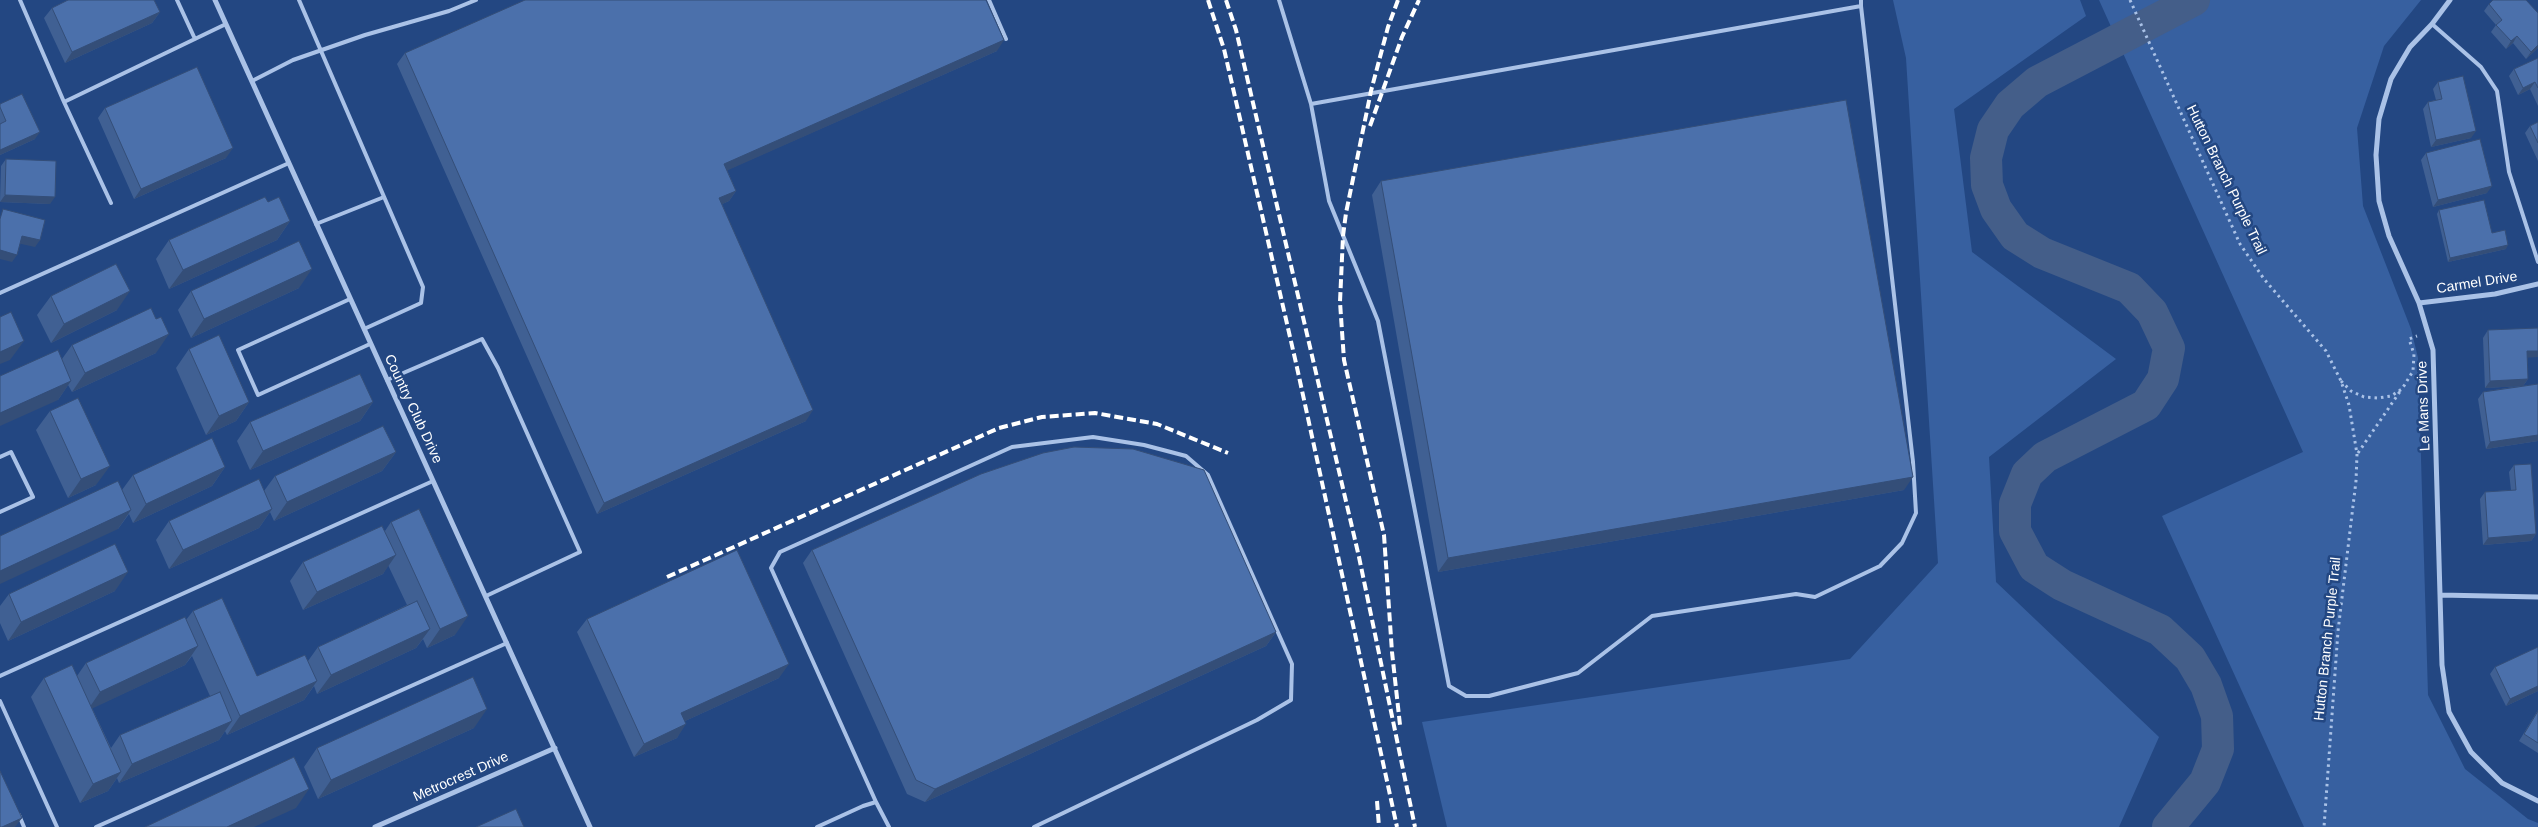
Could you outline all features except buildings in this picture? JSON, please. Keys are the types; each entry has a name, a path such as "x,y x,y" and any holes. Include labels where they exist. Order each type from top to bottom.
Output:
{"street":[{"name":"Country Club Drive","path":"215,0 590,827"},
{"name":"Le Mans Drive","path":"2450,0 2432,24 2410,47 2391,79 2379,119 2376,155 2381,210 2389,236 2430,332 2433,350 2442,664 2449,712 2471,752 2502,783 2538,801"},
{"name":"Carmel Drive","path":"2419,303 2495,294 2538,284"},
{"path":"2440,595 2538,597"},
{"name":"Metrocrest Drive","path":"375,827 555,748"}],"lane":[{"path":"20,0 64,102 111,203"},
{"path":"177,0 195,39"},
{"path":"299,0 423,286 421,303 364,329"},
{"path":"252,81 293,60 449,11 476,0"},
{"path":"989,0 1006,39"},
{"path":"1279,0 1311,104 1328,201 1378,321 1449,686 1466,696 1489,696 1578,673 1652,616 1796,594 1815,597 1880,566 1902,543 1916,512 1913,462 1861,0"},
{"path":"1311,104 1861,6"},
{"path":"64,102 226,24"},
{"path":"2432,24 2481,67 2496,91 2509,172 2538,262"},
{"path":"0,293 288,163"},
{"path":"316,224 384,197"},
{"path":"350,300 238,350 242,359 258,394 370,344"},
{"path":"387,380 482,339 498,368 580,552 486,596"},
{"path":"889,827 771,568 780,552 1012,447 1093,437 1144,445 1186,456 1208,475 1292,664 1291,700 1257,720 1034,827"},
{"path":"0,457 11,452 33,497 0,512"},
{"path":"0,676 433,481"},
{"path":"96,827 507,643"},
{"path":"0,701 57,827"},
{"path":"817,827 876,802"},
{"path":"16,810 24,827"}],"path":[{"name":"Hutton Branch Purple Trail","path":"2130,0 2240,244 2264,279 2326,351 2341,381 2353,424 2357,454 2338,631 2324,827"},
{"name":"Hutton Branch Purple Trail","path":"2357,454 2413,370 2414,354 2409,339 2430,332"},
{"name":"Hutton Branch Purple Trail","path":"2341,381 2351,391 2364,398 2391,396 2402,389"}],"shaded area":[{"path":"1893,0 2080,0 2086,16 1954,109 1972,252 2116,359 1989,457 1996,582 2159,737 2119,827 1447,827 1422,722 1850,659 1938,563 1906,58"},
{"path":"2099,0 2421,0 2384,46 2357,128 2363,206 2411,329 2418,358 2428,695 2465,769 2528,819 2538,823 2538,827 2304,827 2162,516 2303,452"}],"waterway":[{"path":"2168,827 2205,782 2218,749 2217,716 2206,685 2190,658 2160,630 2062,585 2034,567 2015,531 2015,504 2027,474 2045,457 2146,405 2163,379 2169,348 2152,312 2129,288 2042,253 2015,236 1996,209 1987,185 1986,158 1993,130 2010,105 2037,82 2194,0"}],"railway":[{"path":"1208,0 1224,49 1296,363 1397,827"},
{"path":"1226,0 1236,30 1359,557 1415,827"},
{"path":"1398,0 1388,27 1371,91 1346,213 1340,302 1344,360 1384,535 1392,652 1400,725"},
{"path":"1370,126 1402,37 1419,0"},
{"path":"667,577 999,428 1042,417 1095,413 1157,424 1228,453"},
{"path":"1377,801 1379,827"}]}
